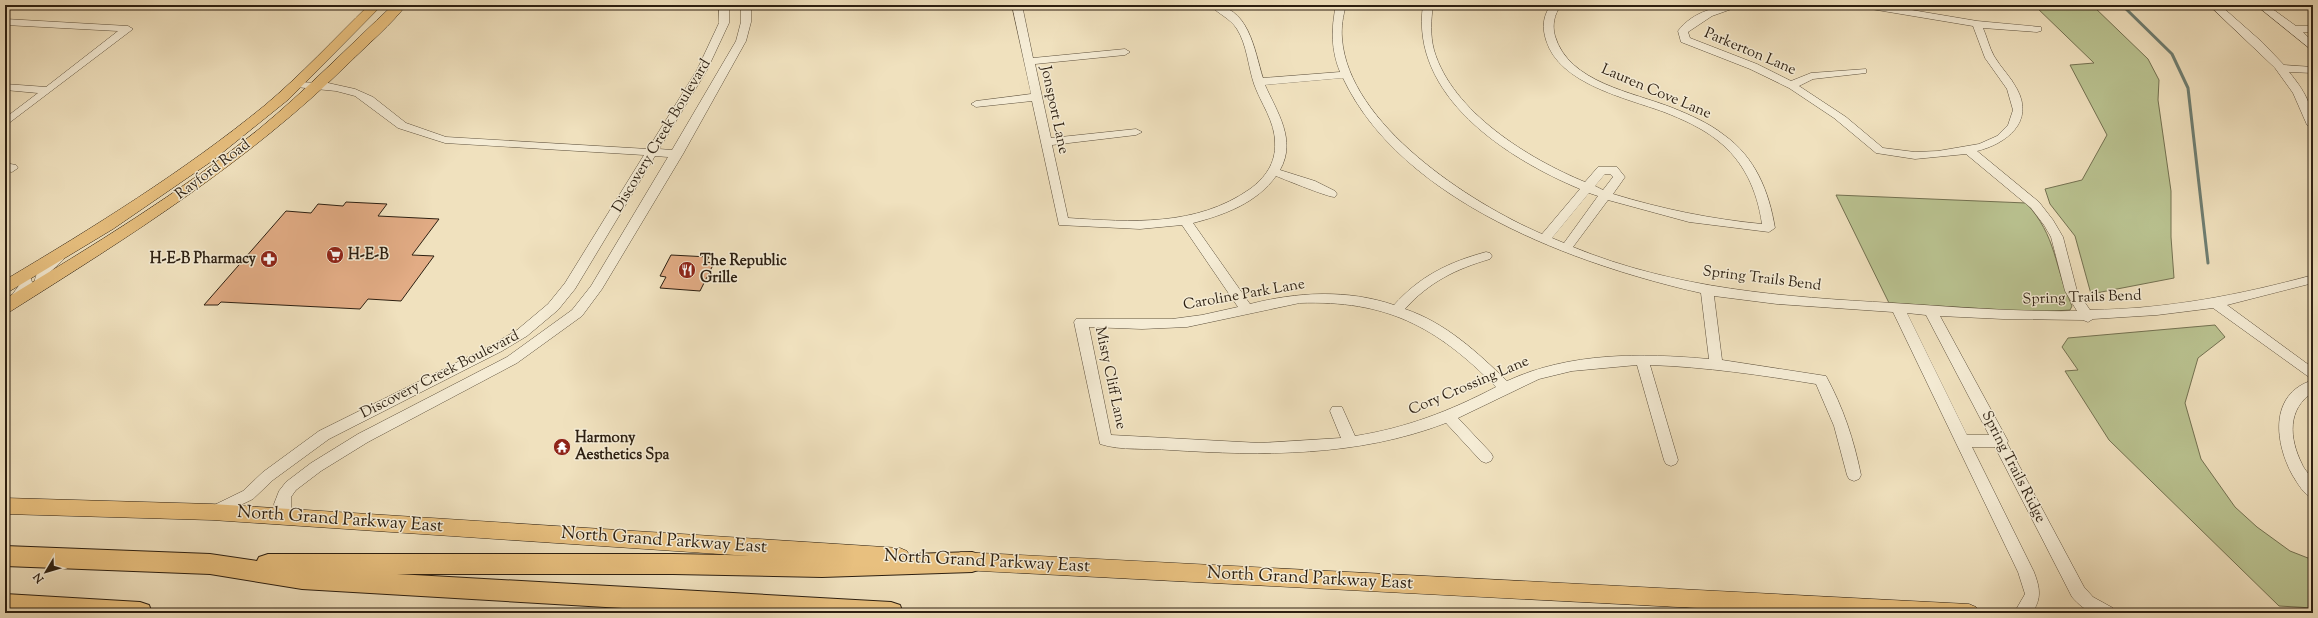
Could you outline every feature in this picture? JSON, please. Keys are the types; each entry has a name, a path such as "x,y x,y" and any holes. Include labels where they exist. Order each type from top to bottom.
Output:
{"highway":[{"path":"5,556 210,564 673,564 822,567 972,562"},
{"path":"210,564 302,580 891,613"},
{"path":"5,605 140,613"}],"main road":[{"name":"Rayford Road","path":"8,299 25,276 187,172 270,108 376,5"},
{"name":"Rayford Road","path":"8,299 40,285 184,193 261,135 318,85 400,5"},
{"name":"North Grand Parkway East","path":"5,506 212,512 630,538 972,562 1969,613"}],"street":[{"name":"Discovery Creek Boulevard","path":"212,512 248,495 268,476 324,435 522,333 553,307 570,286 654,152 702,70 724,23 724,5"},
{"name":"Discovery Creek Boulevard","path":"283,517 282,504 284,495 291,486 316,467 363,438 512,360 577,313 596,289 678,154 724,72 741,41 746,22 746,5"},
{"name":"Jonsport Lane","path":"1017,5 1063,222 1164,223 1185,220"},
{"path":"1218,5 1234,19 1247,36 1259,82 1279,129 1282,142 1280,157 1274,172 1251,196 1215,213 1185,220 1246,310"},
{"name":"Spring Trails Bend","path":"1341,5 1338,15 1339,50 1346,75 1368,112 1397,146 1442,183 1502,219 1566,248 1654,277 1707,290 1774,300 2036,317 2088,317 2135,314 2217,304 2269,292 2313,279"},
{"path":"1428,5 1424,21 1425,40 1432,61 1441,80 1457,101 1503,142 1534,161 1587,187 1607,194"},
{"name":"Lauren Cove Lane","path":"1556,5 1551,14 1548,25 1549,38 1566,63 1601,86 1624,96 1668,110 1696,122 1721,138 1743,158 1755,177 1767,211 1769,228 1742,227 1684,217 1607,194"},
{"name":"Parkerton Lane","path":"1738,5 1710,12 1690,23 1683,31 1685,40 1763,71 1792,85 1842,118 1879,150 1920,154 1969,151"},
{"path":"1865,5 1977,24 2037,29"},
{"path":"2214,5 2260,47 2280,68 2296,89 2313,125"},
{"path":"2261,5 2294,29 2313,48"},
{"path":"5,22 128,29 46,90 5,123"},
{"path":"1969,151 1995,142 2015,123 2018,112 2017,100 1990,58 1977,24"},
{"path":"2294,29 2313,29"},
{"path":"1028,62 1125,52"},
{"path":"2280,68 2313,70"},
{"path":"702,70 724,72"},
{"path":"1792,85 1811,76 1862,71"},
{"path":"1259,82 1346,75"},
{"path":"296,84 318,85 359,94 401,124 418,133 444,140 678,154"},
{"path":"5,88 46,90"},
{"path":"976,104 1036,97"},
{"path":"1045,142 1136,132"},
{"path":"1969,151 2030,200 2049,223 2057,237 2071,291 2088,317"},
{"path":"205,177 200,170 212,154"},
{"path":"1544,239 1602,170 1613,170 1619,177 1566,248"},
{"path":"184,193 192,178 187,172"},
{"path":"1274,172 1310,184 1331,194"},
{"path":"40,285 41,274 66,251"},
{"path":"1398,309 1414,290 1435,275 1456,264 1486,256"},
{"path":"1707,290 1716,364"},
{"name":"Caroline Park Lane","path":"1081,322 1155,325 1203,320 1299,299 1327,298 1358,300 1398,309 1430,325 1462,347 1505,388"},
{"path":"2217,304 2313,375"},
{"path":"1898,309 1963,441 2032,589 2033,600 2022,613"},
{"name":"Spring Trails Ridge","path":"1931,311 2001,441 2078,592 2086,602 2107,613"},
{"name":"Misty Cliff Lane","path":"1081,322 1106,440"},
{"path":"1642,360 1671,460"},
{"name":"Cory Crossing Lane","path":"1106,440 1296,448 1350,442 1401,433 1448,417 1505,388 1536,376 1578,364 1642,360 1676,360 1716,364 1821,380 1835,407 1850,452 1854,474"},
{"path":"2313,384 2296,396 2289,408 2285,421 2284,433 2288,450 2313,492"},
{"path":"1337,411 1350,442"},
{"path":"1448,417 1486,457"},
{"path":"1963,441 2001,441"}],"green space":[{"path":"2034,5 2092,5 2148,59 2159,80 2158,100 2171,191 2171,237 2174,278 2091,294 2075,236 2050,204 2045,189 2082,180 2107,135 2070,65 2094,63"},
{"path":"1836,195 2026,203 2044,228 2054,252 2066,292 2072,306 2070,310 2037,312 1889,303"},
{"path":"2215,325 2225,337 2198,358 2185,403 2201,459 2235,507 2257,527 2290,551 2313,560 2313,608 2279,606 2109,440 2065,371 2078,370 2062,347 2068,338"}],"building":[{"name":"H-E-B","path":"346,202 387,204 378,216 439,219 412,255 434,256 401,301 368,299 360,309 221,302 218,305 204,305 286,211 311,213 318,204 343,206"},
{"name":"The Republic Grille","path":"671,255 709,257 706,262 714,263 700,291 660,288 666,277 660,276"}],"waterway":[{"path":"2122,5 2172,54 2188,88 2208,263"}],"place":[{"name":"H-E-B","path":"335,255"},
{"name":"H-E-B Pharmacy","path":"269,259"},
{"name":"The Republic Grille","path":"687,270"},
{"name":"Harmony Aesthetics Spa","path":"562,447"}]}
